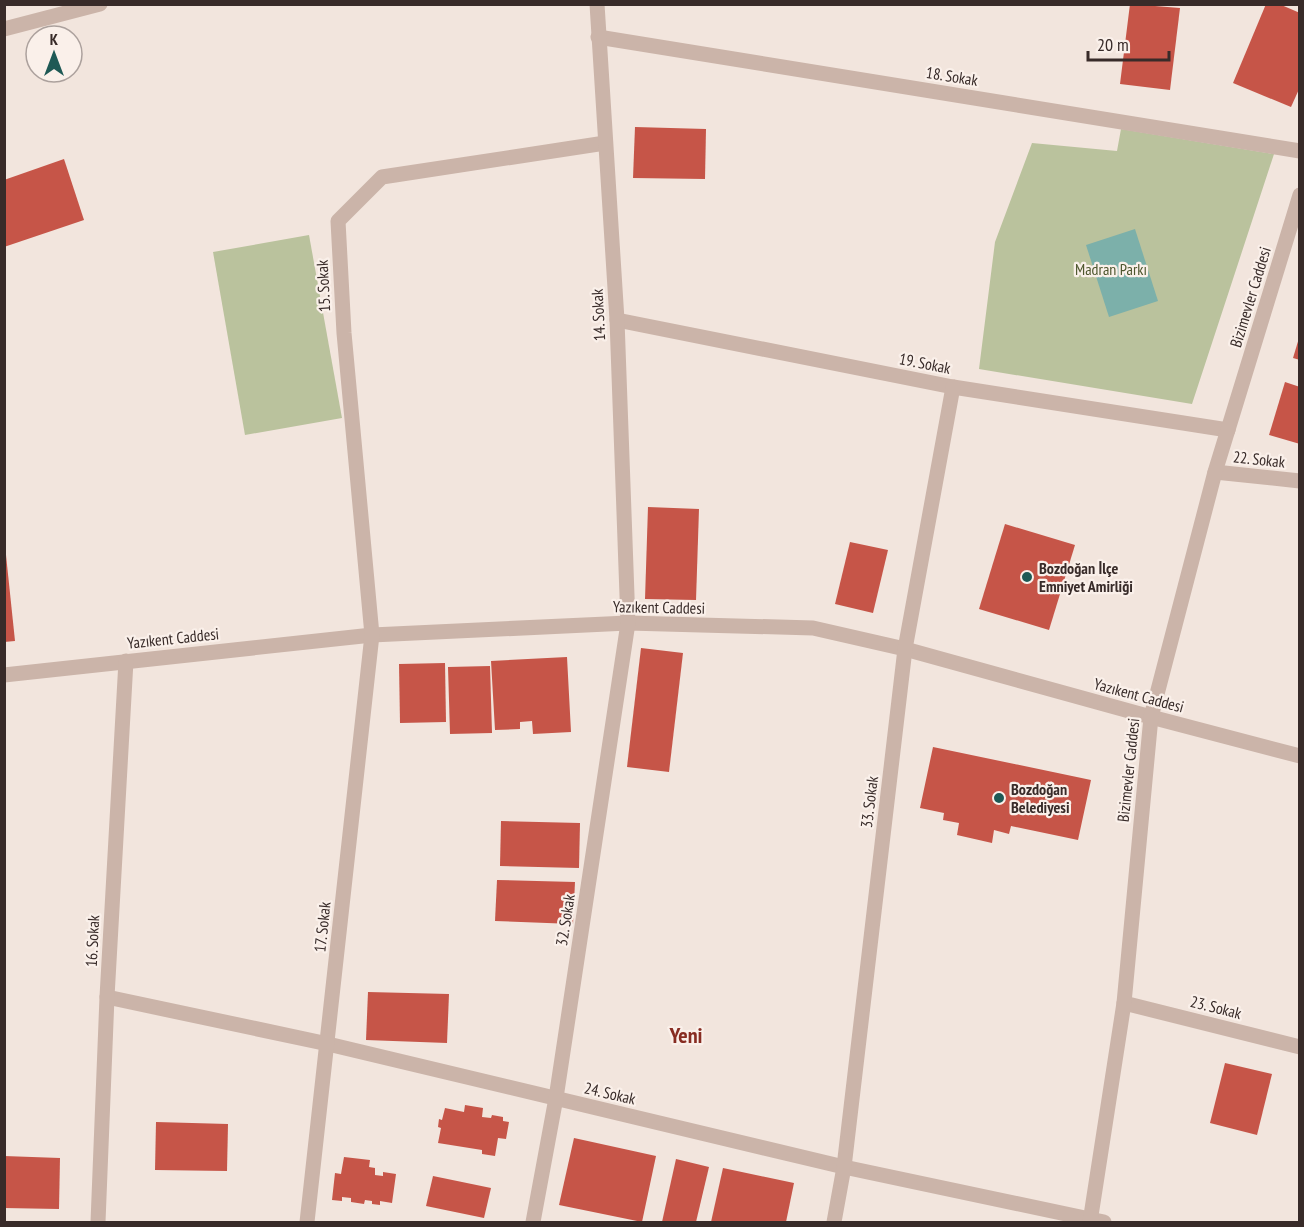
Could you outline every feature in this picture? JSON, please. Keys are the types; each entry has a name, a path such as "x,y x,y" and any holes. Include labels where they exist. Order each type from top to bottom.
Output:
{"street":[{"path":"4,29 100,4"},
{"name":"14. Sokak","path":"597,4 617,320 628,623"},
{"name":"18. Sokak","path":"598,38 1299,151"},
{"name":"15. Sokak","path":"372,635 344,333 338,220 381,177 605,143"},
{"name":"Bizimevler Caddesi","path":"1095,1221 1124,1003 1151,717 1215,472 1299,195"},
{"name":"19. Sokak","path":"617,320 953,387 1228,430"},
{"name":"33. Sokak","path":"834,1222 844,1167 905,649 953,387"},
{"name":"22. Sokak","path":"1215,472 1299,481"},
{"name":"Yazıkent Caddesi","path":"4,675 372,635 628,623 813,628 905,649 1299,756"},
{"name":"32. Sokak","path":"533,1222 556,1098 628,623"},
{"name":"17. Sokak","path":"307,1222 372,635"},
{"name":"16. Sokak","path":"98,1222 107,997 126,661"},
{"name":"24. Sokak","path":"107,997 328,1044 844,1167 1095,1221"},
{"name":"23. Sokak","path":"1124,1003 1299,1047"}],"green space":[{"name":"Madran Parkı","path":"1121,129 1274,154 1192,404 979,369 995,242 1032,143 1117,151"},
{"path":"309,235 342,418 245,435 213,252"}],"water":[{"path":"1135,229 1158,301 1109,317 1086,245"}],"building":[{"path":"1130,4 1180,8 1170,90 1120,84"},
{"path":"1266,4 1279,4 1300,13 1300,87 1291,107 1233,83"},
{"path":"635,127 706,129 705,179 633,178"},
{"path":"64,159 84,220 4,247 4,180"},
{"path":"1300,338 1300,360 1293,358"},
{"path":"1285,382 1300,387 1300,444 1269,435"},
{"path":"648,507 699,509 696,600 645,599"},
{"name":"Bozdoğan İlçe Emniyet Amirliği","path":"1005,524 1075,545 1049,630 979,609"},
{"path":"850,542 888,550 873,613 835,604"},
{"path":"4,555 6,555 15,641 4,642"},
{"path":"641,648 683,653 669,772 627,767"},
{"path":"567,657 571,732 533,734 532,721 520,722 520,729 495,730 491,661"},
{"path":"445,663 446,722 400,723 399,664"},
{"path":"490,666 492,733 450,734 448,667"},
{"path":"933,747 1091,780 1078,840 1011,826 1009,834 994,830 992,843 957,835 959,823 943,820 944,813 920,808"},
{"path":"501,821 580,823 579,868 500,866"},
{"path":"497,880 575,882 573,924 495,921"},
{"path":"368,992 449,994 447,1043 366,1040"},
{"path":"1225,1063 1272,1074 1257,1135 1210,1123"},
{"path":"465,1105 483,1108 482,1117 491,1118 492,1115 503,1117 503,1121 509,1122 506,1139 498,1138 495,1156 482,1154 482,1150 438,1143 441,1128 438,1127 439,1119 442,1120 445,1108 464,1112"},
{"path":"156,1122 228,1124 227,1171 155,1170"},
{"path":"574,1138 656,1156 642,1222 559,1205"},
{"path":"4,1156 60,1158 59,1209 4,1208"},
{"path":"344,1157 370,1160 369,1167 375,1168 375,1175 383,1176 383,1172 396,1174 392,1203 380,1201 380,1205 365,1200 364,1204 351,1202 351,1198 342,1197 342,1201 332,1200 335,1173 341,1174"},
{"path":"676,1159 709,1167 696,1222 662,1222"},
{"path":"723,1168 794,1183 786,1222 711,1222"},
{"path":"433,1176 491,1188 484,1218 426,1206"}],"place":[{"name":"Bozdoğan İlçe Emniyet Amirliği","path":"1027,577"},
{"name":"Bozdoğan Belediyesi","path":"999,798"}],"district":[{"name":"Yeni","path":"686,1035"}]}
